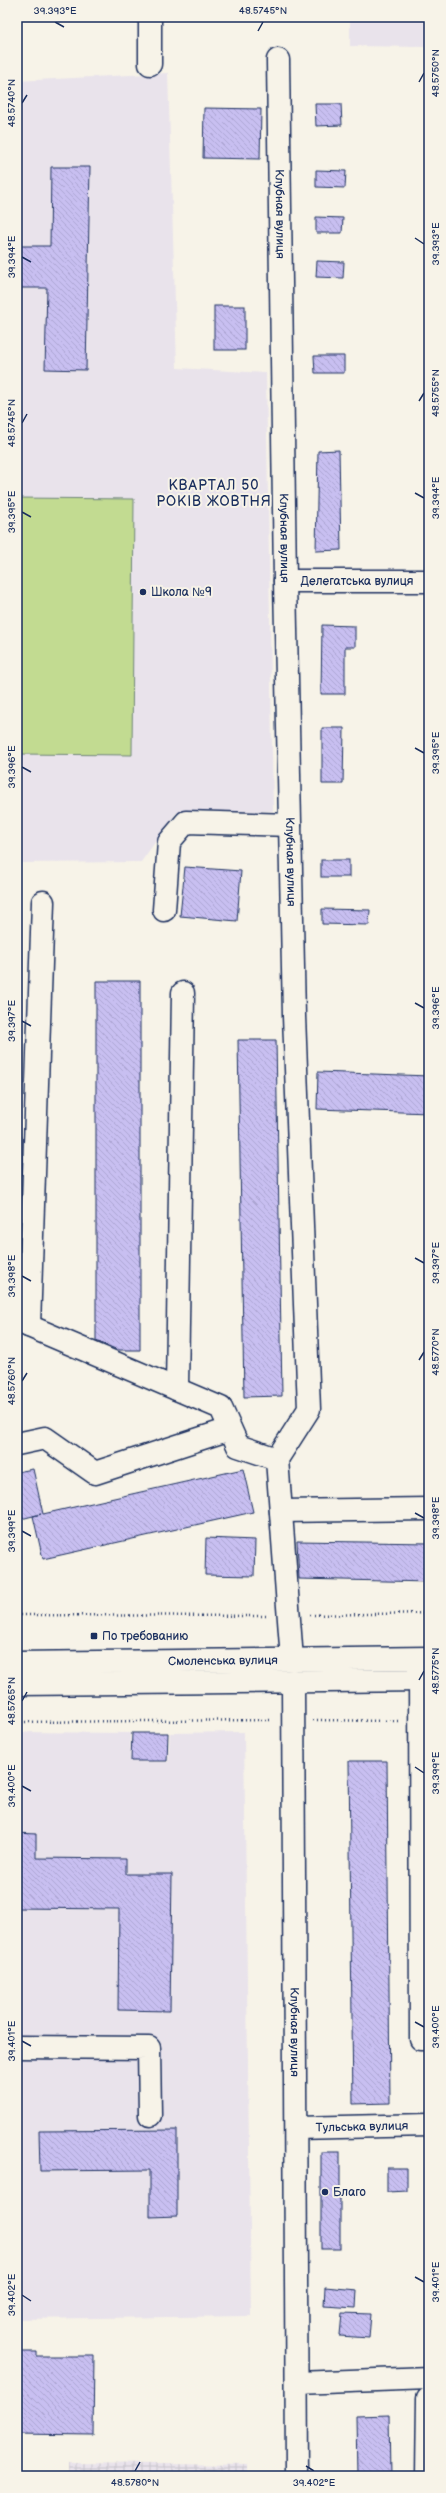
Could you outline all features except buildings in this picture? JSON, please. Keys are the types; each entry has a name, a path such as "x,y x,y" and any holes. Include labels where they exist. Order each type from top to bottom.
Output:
{"street":[{"path":"150,17 150,64"},
{"name":"Клубная вулиця","path":"276,1459 309,1409 294,1016 285,581 278,60"},
{"name":"Делегатська вулиця","path":"285,581 429,581"},
{"path":"164,910 169,842 186,822 290,825"},
{"path":"43,902 23,1324 221,1408 238,1446 276,1459 290,1616 292,1660"},
{"path":"178,1389 183,993"},
{"path":"17,1444 45,1438 95,1473 230,1430"},
{"path":"281,1511 429,1510"},
{"path":"425,1658 425,1680 420,1721 425,1840 421,2039 429,2039"},
{"name":"Смоленська вулиця","path":"17,1663 425,1658"},
{"name":"Смоленська вулиця","path":"17,1684 425,1680"},
{"name":"Клубная вулиця","path":"294,1682 292,1720 296,2128 297,2476"},
{"path":"17,2047 149,2048 150,2115"},
{"name":"Тульська вулиця","path":"296,2128 429,2125"},
{"path":"297,2383 401,2379 429,2392 427,2476"}],"path":[{"path":"17,1615 290,1616 429,1613"},
{"path":"17,1722 292,1720 420,1721"}],"shaded area":[{"path":"350,17 429,17 429,47 350,46"},
{"name":"Школа №9","path":"168,73 177,368 266,373 273,811 176,813 141,862 17,863 17,81"},
{"path":"17,1732 130,1733 131,1761 168,1762 170,1733 244,1732 251,2316 17,2319"},
{"path":"68,2463 248,2465 248,2476 68,2476"}],"green space":[{"path":"17,498 134,499 132,755 17,754"}],"place":[{"name":"Школа №9","path":"143,592"},
{"name":"По требованию","path":"94,1636"},
{"name":"Благо","path":"325,2192"}],"district":[{"name":"КВАРТАЛ 50 РОКІВ ЖОВТНЯ","path":"214,494"}]}
